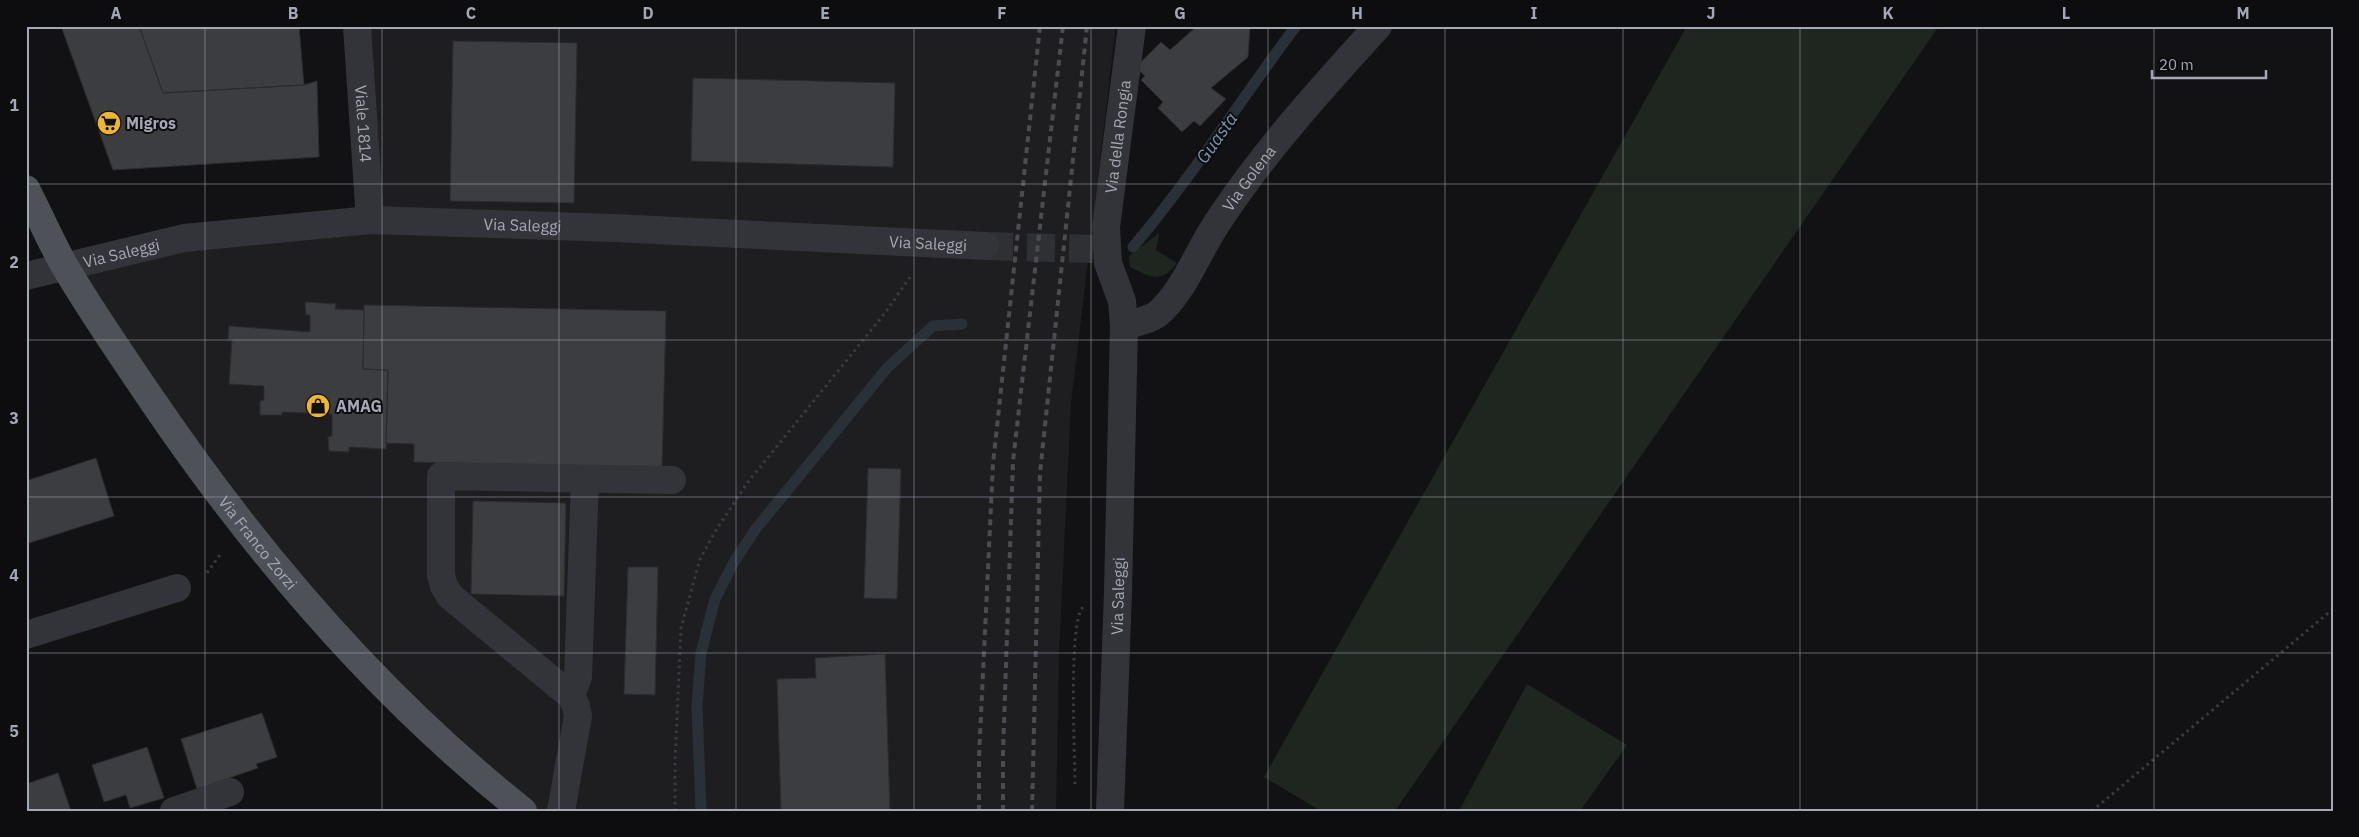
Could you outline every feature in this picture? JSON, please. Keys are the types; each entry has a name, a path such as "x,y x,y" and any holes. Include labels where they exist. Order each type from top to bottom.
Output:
{"main road":[{"name":"Via Franco Zorzi","path":"26,189 64,265 177,437 241,525 387,689 483,779 523,811"}],"street":[{"name":"Viale 1814","path":"358,26 370,220"},
{"name":"Via della Rongia","path":"1100,249 1106,227 1132,26"},
{"name":"Via Golena","path":"1124,326 1152,318 1162,310 1187,275 1218,221 1255,170 1303,110 1378,26"},
{"name":"Via Saleggi","path":"64,265 184,238 370,220 614,228 985,246"},
{"name":"Via Saleggi","path":"1100,249 1108,264 1122,301 1124,326 1118,592 1110,811"},
{"path":"26,276 64,265"},
{"path":"561,811 578,716 576,706 571,696 450,596 444,586 441,575 441,476 672,480"},
{"path":"571,696 578,678 585,479"},
{"path":"26,635 177,588"},
{"path":"174,811 230,792"}],"path":[{"path":"675,811 675,762 681,628 700,559 716,530 748,482 885,313 916,270 928,244"},
{"path":"177,588 197,580 209,571 241,525"},
{"path":"2092,811 2333,609"}],"shaded area":[{"path":"357,26 1116,26 1071,404 1059,653 1056,811 523,811 333,630 64,265 370,220"},
{"path":"1687,26 1939,26 1395,811 1321,811 1264,777"},
{"path":"1159,233 1156,250 1177,263 1171,270 1160,277 1150,276 1130,267 1129,256"},
{"path":"1527,684 1627,745 1580,811 1459,811"}],"building":[{"path":"61,26 139,26 163,93 304,85 317,81 319,157 113,170"},
{"path":"139,26 299,26 304,85 163,93"},
{"path":"1197,26 1250,26 1248,57 1211,88 1226,99 1200,126 1194,121 1182,132 1158,108 1163,102 1141,80 1145,76 1136,67 1161,42 1170,50"},
{"path":"453,41 577,43 574,203 450,201"},
{"path":"693,78 895,83 893,167 691,161"},
{"path":"305,302 336,304 335,309 364,310 363,369 388,370 386,449 349,447 349,452 329,451 328,437 332,436 332,414 282,412 282,415 260,415 260,401 264,400 264,386 229,384 232,339 228,340 229,326 310,332 310,315 306,315"},
{"path":"364,305 666,311 662,468 414,462 414,444 386,443 388,370 363,369"},
{"path":"96,458 114,516 26,544 26,481"},
{"path":"868,468 901,469 897,599 864,598"},
{"path":"473,501 566,503 564,596 471,594"},
{"path":"628,567 658,567 655,695 624,694"},
{"path":"885,654 890,811 781,811 777,679 816,678 815,658"},
{"path":"262,713 277,757 256,764 258,768 197,789 181,739"},
{"path":"147,747 164,798 130,808 126,795 104,802 92,765"},
{"path":"58,773 71,811 26,811 26,784"}],"waterway":[{"name":"Guasta","path":"1133,247 1196,166 1296,26"},
{"path":"701,811 697,706 701,653 715,599 734,562 755,530 888,367 933,326 962,324"}],"tunnel":[{"path":"985,246 1093,249"}],"railway":[{"path":"979,811 979,757 993,464 1040,26"},
{"path":"1003,811 1003,753 1013,461 1063,26"},
{"path":"1032,811 1040,473 1087,26"}],"place":[{"name":"Migros","path":"109,123"},
{"name":"AMAG","path":"318,406"}]}
